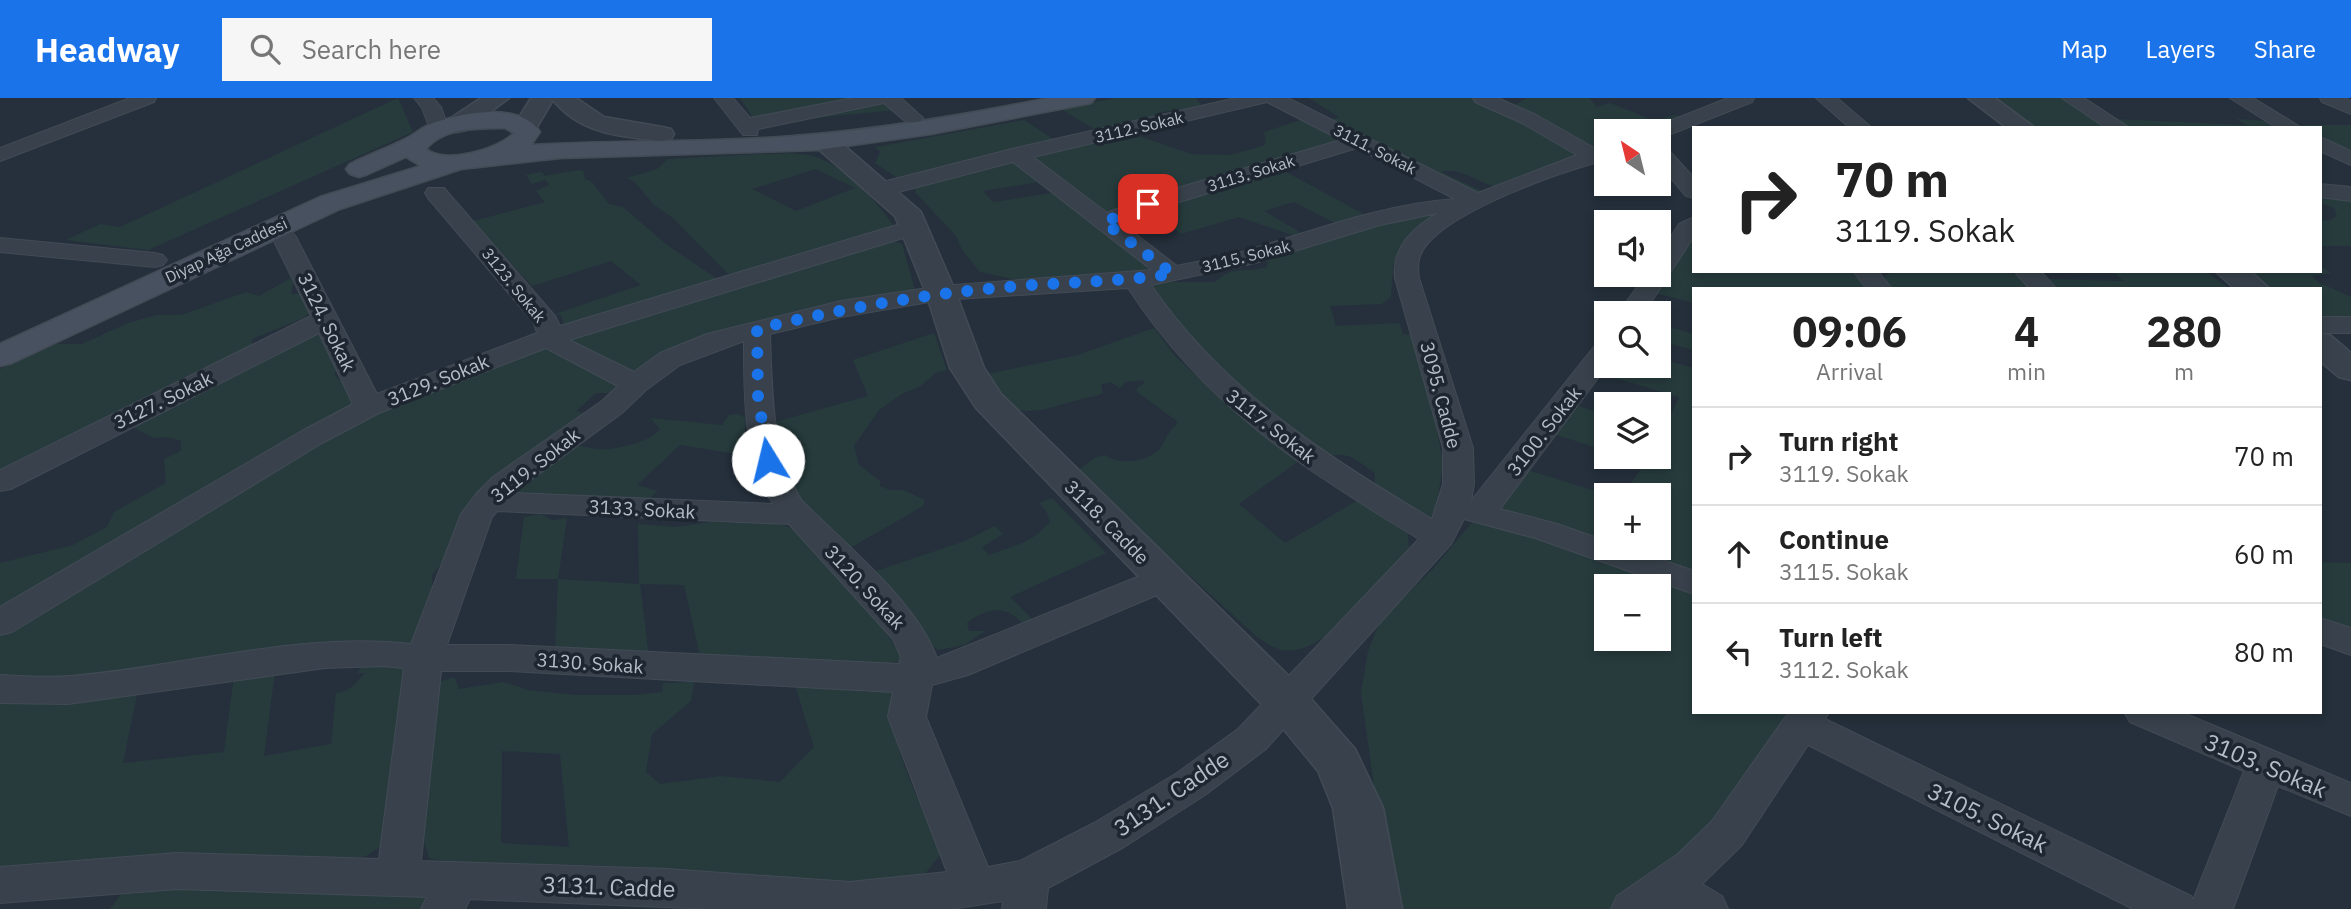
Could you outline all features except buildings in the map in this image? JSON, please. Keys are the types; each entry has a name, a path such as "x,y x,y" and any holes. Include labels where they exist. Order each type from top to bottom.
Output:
{"main road":[{"path":"818,135 1018,98"},
{"path":"818,135 928,128 1083,98"},
{"name":"Diyap Ağa Caddesi","path":"0,330 437,133 498,121 526,130 658,142 748,128 818,135"},
{"name":"Diyap Ağa Caddesi","path":"487,157 517,146 526,139 526,130"},
{"name":"Diyap Ağa Caddesi","path":"437,133 415,154 421,158 458,162"},
{"name":"Diyap Ağa Caddesi","path":"0,356 330,203 458,162 658,142 818,135"},
{"path":"210,257 436,193 658,142"}],"street":[{"path":"0,155 147,98"},
{"path":"423,98 431,107 437,133 497,98"},
{"path":"526,130 543,98"},
{"path":"563,98 575,111 596,123 658,142"},
{"path":"723,98 748,128 883,98"},
{"path":"890,98 913,118"},
{"name":"3112. Sokak","path":"883,189 1261,98"},
{"name":"3111. Sokak","path":"1273,98 1359,141 1471,203"},
{"path":"1671,127 1745,98"},
{"path":"1825,98 1860,126"},
{"path":"1980,98 2020,126"},
{"path":"2071,98 2117,126"},
{"path":"2239,98 2288,126"},
{"path":"2329,98 2351,108"},
{"path":"1499,101 1594,152"},
{"path":"1708,113 1721,126"},
{"name":"3118. Cadde","path":"818,135 907,212 941,293 967,368 988,401 1288,703 1338,762 1350,785 1363,829 1375,909"},
{"name":"3113. Sokak","path":"1104,222 1148,204 1359,141"},
{"path":"2322,144 2351,159"},
{"path":"1016,155 1173,274"},
{"name":"3095. Cadde","path":"1288,703 1439,537 1468,510 1459,471 1458,448 1406,267 1407,257 1417,241 1471,203 1594,157"},
{"path":"1671,165 1692,189"},
{"path":"2322,190 2351,194"},
{"name":"3123. Sokak","path":"436,193 546,321 551,338 565,350 636,384"},
{"name":"3115. Sokak","path":"941,293 1135,280 1173,274 1247,258 1394,215 1471,203"},
{"path":"1671,255 1692,225"},
{"name":"3129. Sokak","path":"0,622 213,494 369,407 551,338 915,227"},
{"name":"3124. Sokak","path":"284,237 369,407"},
{"path":"0,245 155,260"},
{"path":"1867,273 1878,287"},
{"path":"2028,273 2043,287"},
{"path":"2233,273 2252,287"},
{"name":"3117. Sokak","path":"1135,280 1154,312 1223,389 1277,434 1320,465 1439,537"},
{"name":"3119. Sokak","path":"398,878 425,658 477,514 487,501 504,484 612,407 655,368 685,351 757,329 841,309 941,293"},
{"name":"3127. Sokak","path":"0,482 326,319"},
{"path":"2322,325 2351,325"},
{"name":"3120. Sokak","path":"757,329 758,396 768,460 778,488 798,515 883,603 909,635 919,657 907,717 975,888"},
{"path":"2322,344 2351,370"},
{"name":"3100. Sokak","path":"1468,510 1594,363"},
{"name":"3133. Sokak","path":"487,501 798,515"},
{"path":"1468,510 1546,531 1692,582"},
{"name":"3130. Sokak","path":"0,690 68,690 325,655 383,653 425,658 510,658 885,679 917,676 956,666 1164,579"},
{"path":"2322,631 2351,642"},
{"name":"3131. Cadde","path":"0,886 177,871 398,878 450,895 667,887 850,901 975,888 1026,894 1109,835 1191,784 1252,739 1288,703"},
{"name":"3103. Sokak","path":"2148,714 2351,800"},
{"path":"1650,898 1702,859 1727,833 1806,719"},
{"name":"3105. Sokak","path":"1806,719 2175,909"},
{"path":"2211,909 2266,765"},
{"path":"1650,898 1706,909"}],"green space":[{"path":"398,98 413,132 148,250 66,240 100,224 120,227"},
{"path":"740,98 865,98 754,119"},
{"path":"1116,98 1196,98 1201,105 1197,108 1161,112 1149,118 1133,120 1133,124 1098,131 1064,111 1065,108"},
{"path":"1309,98 1472,98 1584,155 1498,187 1456,171 1441,172 1484,192 1482,196 1332,120 1339,117"},
{"path":"1526,98 1589,98 1597,107 1610,103 1650,119 1594,119 1594,149 1514,106"},
{"path":"1992,98 2065,98 2110,126 2031,126"},
{"path":"882,100 897,110 774,122"},
{"path":"1674,115 1683,117 1671,122 1671,119 1661,119"},
{"path":"1307,118 1351,140 1107,215 1031,159 1031,154 1133,134 1191,154 1230,155 1263,146 1266,142 1264,132"},
{"path":"2114,119 2246,125 2237,119 2267,121 2279,126 2125,126"},
{"path":"1024,120 1056,141 902,181 875,163 880,152 876,147"},
{"path":"2293,125 2351,125 2351,149 2341,148 2322,139 2322,126"},
{"path":"784,153 814,156 852,179 880,207 894,226 731,277 673,218 654,205 635,182 627,178 657,169 668,159","holes":["816,169 855,188 796,211 752,189"]},
{"path":"1014,160 1045,181 983,191 993,202 1058,192 1152,267 1139,273 1027,282 980,272 962,250 956,236 916,193 915,188 918,184"},
{"path":"1279,168 1369,217 1339,225 1294,202 1264,211 1305,235 1295,236 1239,217 1181,234 1149,206"},
{"path":"583,171 585,179 592,182 609,204 623,207 667,245 719,280 573,325 564,325 561,315 555,314 641,285 611,261 532,286 473,221 545,202 536,191 550,185 545,180 532,184 526,175 541,172 545,176"},
{"path":"2322,195 2351,198 2351,246 2322,246 2322,221 2337,216 2334,208 2322,203"},
{"path":"1441,212 1397,257 1393,266 1391,297 1382,304 1330,306 1336,326 1400,323 1403,334 1412,335 1435,420 1443,463 1436,511 1432,517 1416,512 1365,484 1375,483 1375,473 1353,458 1318,454 1200,354 1151,287 1158,282 1215,282 1234,271 1267,267 1268,260 1274,255 1365,225"},
{"path":"1692,237 1692,273 1856,273 1868,287 1692,287 1692,302 1655,293 1659,287 1671,287 1671,269"},
{"path":"888,240 902,244 915,290 880,295 632,372 595,359 566,338"},
{"path":"2322,267 2331,273 2312,276 2318,282 2351,297 2351,322 2322,320 2322,287 2263,287 2245,273 2322,273"},
{"path":"2007,273 2018,275 2032,287 1885,287 1883,284 1885,275"},
{"path":"2114,273 2208,273 2227,287 2058,287 2048,279 2123,281"},
{"path":"291,278 291,294 302,294 310,312 304,318 252,339 252,343 260,343 185,377 0,477 0,369 56,344 82,344 128,323 157,315 181,315 246,292 259,296"},
{"path":"1671,327 1692,333 1692,349 1671,344"},
{"path":"1154,328 1175,356 1199,378 1300,460 1239,504 1285,543 1358,500 1408,534 1409,549 1369,597 1335,630 1317,642 1299,649 1281,650 1257,637 1079,475 1080,469 1096,457 1105,455 1118,460 1134,461 1150,456 1161,447 1176,425 1177,421 1137,392 1137,388 1145,383 1143,380 1125,382 1120,388 1110,382 1101,385 1103,393 1095,396 1032,411 1019,410 1007,404 997,393 988,374 1078,355"},
{"path":"315,330 340,366 334,374 340,381 346,381 355,405 0,616 0,563 73,545 107,527 114,512 166,483 164,459 181,451 181,441 167,437 153,438 131,426"},
{"path":"934,333 947,370 935,373 921,386 902,394 879,410 854,446 859,465 880,481 880,486 890,490 903,490 925,500 923,506 850,548 819,520 797,494 783,464 775,422 868,396 853,360"},
{"path":"540,348 547,348 618,384 617,393 596,393 576,411 595,416 455,546 432,575 433,600 416,641 405,647 149,671 0,680 0,633 381,408"},
{"path":"1671,361 1692,367 1692,573 1651,560 1671,560 1671,483 1631,483 1641,469 1671,469 1671,414 1679,397 1671,395 1671,392 1662,392 1615,378 1671,378"},
{"path":"1575,405 1594,411 1594,447 1551,433"},
{"path":"739,414 745,418 745,432 756,453 755,460 735,462 743,455 680,445 637,485 658,491 643,504 507,497 570,448 581,446 612,449 649,438 660,429 650,418 722,425 729,415"},
{"path":"1522,468 1594,491 1594,541 1503,510 1499,505"},
{"path":"1052,498 1106,553 1010,597 1032,619 1022,623 1009,613 988,611 967,623 969,631 985,631 964,645 938,650 928,642 873,572 965,541 995,526 1003,534 982,547 989,555 1014,546 1030,539 1050,522 1039,503"},
{"path":"541,514 552,520 567,518 558,579 516,579 524,517"},
{"path":"1473,521 1513,528 1594,557 1594,560 1604,560 1643,574 1594,574 1594,651 1671,651 1671,584 1692,591 1692,714 1791,714 1715,816 1671,866 1611,909 1397,909 1377,808 1361,693 1368,651 1384,612 1399,602 1434,568"},
{"path":"712,522 778,524 799,530 866,600 904,661 855,667 832,661 700,656 684,585 640,584 649,657 555,651 558,579 639,584 638,524 676,527"},
{"path":"2322,562 2351,563 2351,638 2322,621"},
{"path":"382,662 406,666 388,842 366,856 344,860 0,870 0,699 138,690 123,763 224,752 234,676 275,672 264,756 331,744 336,693 349,689 356,683 365,673 357,673 361,667"},
{"path":"454,677 459,689 503,682 528,690 575,695 636,695 662,692 663,683 694,682 691,701 652,734 646,772 660,784 721,776 780,782 814,747 795,685 866,692 886,690 894,696 896,737 901,757 941,854 920,880 859,892 682,871 596,865 464,864 429,858 424,841 436,683","holes":["502,751 560,754 569,847 501,843"]},
{"path":"423,885 434,909 110,909 121,894 196,887"}],"route":[{"path":"768,460 758,396 757,329 841,309 913,297 1011,286 1135,280 1173,274 1104,222 1148,204"}]}
